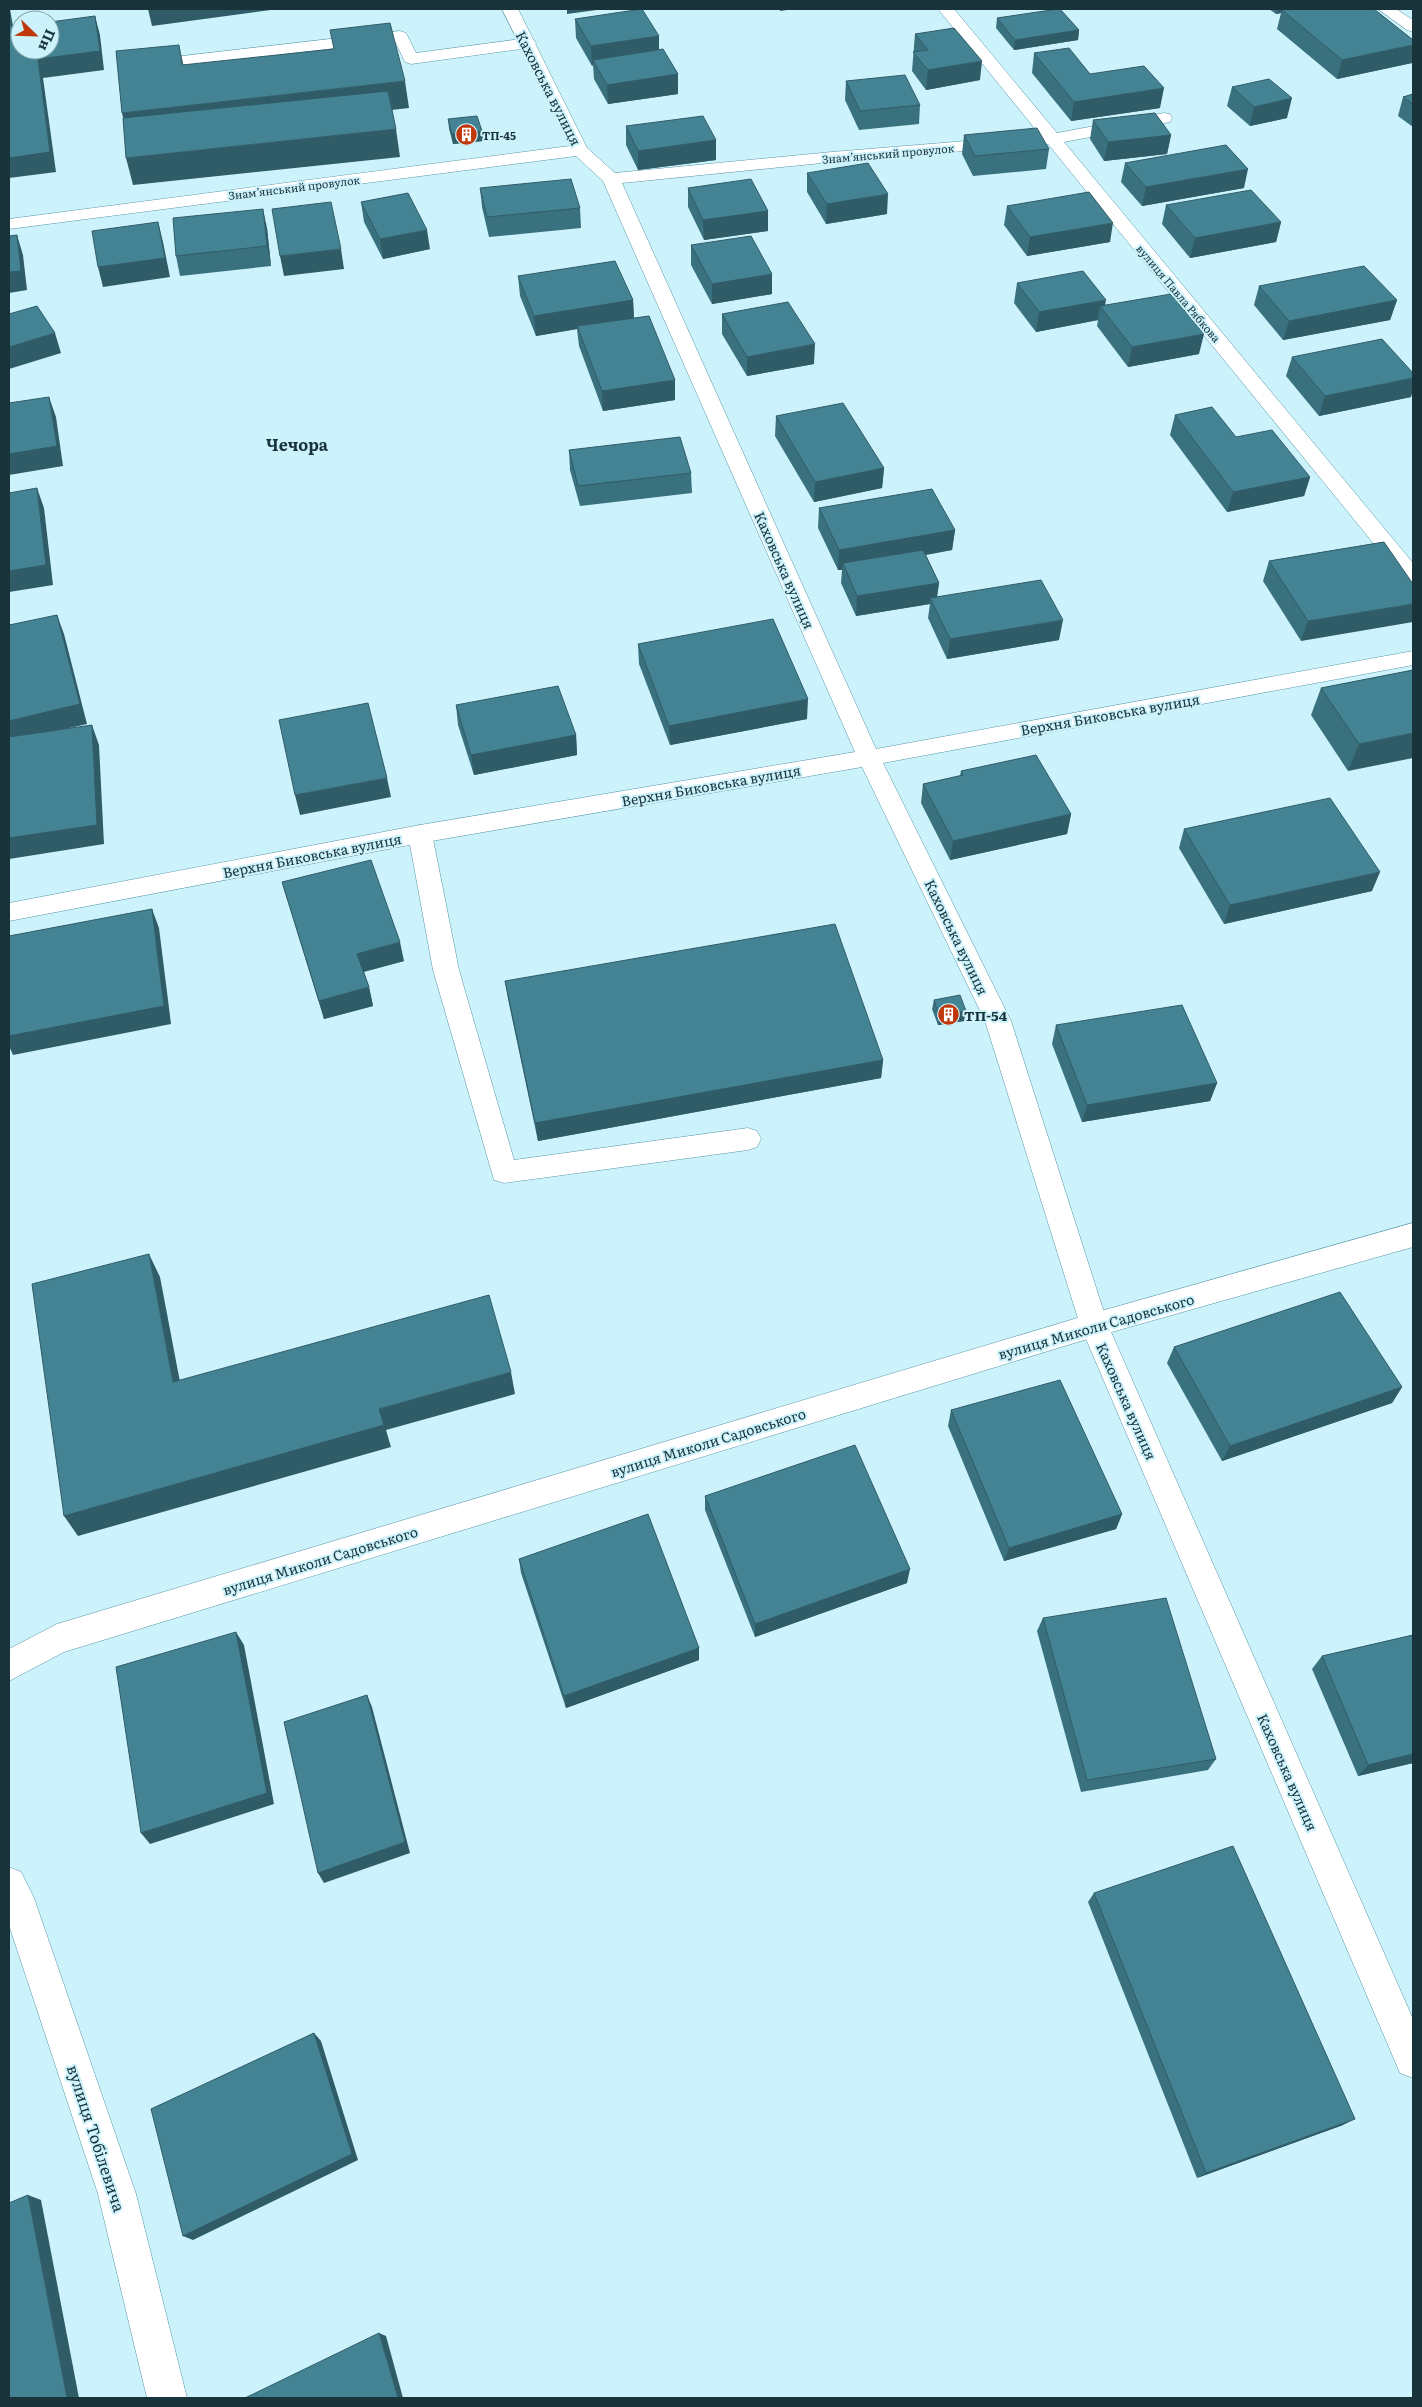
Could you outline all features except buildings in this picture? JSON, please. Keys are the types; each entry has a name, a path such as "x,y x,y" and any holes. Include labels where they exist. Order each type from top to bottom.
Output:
{"street":[{"name":"Каховська вулиця","path":"510,9 580,150 610,180 869,758 998,1021 1094,1326 1413,2060"},
{"name":"вулиця Павла Рябкова","path":"946,9 1413,577"},
{"path":"1386,9 1413,27"},
{"path":"148,65 400,36 411,59 528,43"},
{"name":"Знамʼянський провулок","path":"610,180 832,157 1051,139 1164,118"},
{"name":"Знамʼянський провулок","path":"9,224 580,150"},
{"name":"Верхня Биковська вулиця","path":"9,912 420,834 869,758 1413,658"},
{"path":"420,834 446,970 504,1172 748,1138"},
{"name":"вулиця Миколи Садовського","path":"9,1666 57,1639 1094,1326 1413,1235"},
{"name":"вулиця Тобілевича","path":"9,1884 17,1898 117,2194 167,2398"}],"place":[{"name":"ТП-45","path":"466,135"},
{"name":"ТП-54","path":"948,1015"}],"district":[{"name":"Чечора","path":"297,444"}]}
